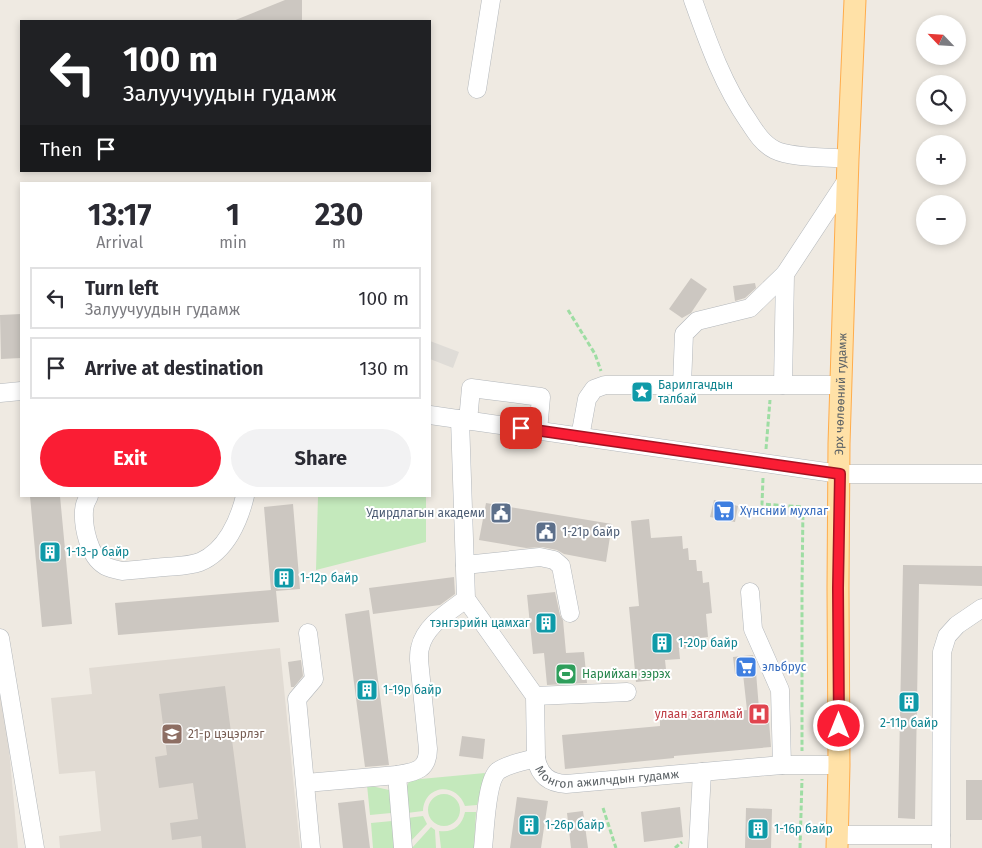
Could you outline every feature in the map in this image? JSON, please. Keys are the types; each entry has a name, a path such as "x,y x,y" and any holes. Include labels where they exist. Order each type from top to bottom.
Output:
{"main road":[{"name":"Эрх чөлөөний гудамж","path":"837,841 839,765 839,444 847,180 856,0"}],"street":[{"path":"477,89 491,0"},
{"path":"693,0 711,52 738,107 760,139 775,150 790,154 848,159"},
{"path":"682,385 684,334 697,321 750,308 785,274 847,180"},
{"path":"777,385 785,274"},
{"path":"580,437 588,399 594,389 605,385 841,385"},
{"path":"538,431 541,397 471,388 464,420 466,599 535,696 627,692"},
{"path":"0,394 20,391"},
{"path":"431,415 840,474 982,474"},
{"path":"88,497 84,511 84,521 92,552 104,565 122,571 190,565 202,561 214,552 230,534 242,511 245,497"},
{"path":"465,565 540,557 554,560 561,566 570,613"},
{"path":"750,592 753,629 780,690 782,765"},
{"path":"306,783 396,776 415,772 423,766 428,758 419,660 420,648 426,634 436,621 466,599"},
{"path":"837,841 941,842 942,652 947,636 957,624 982,608"},
{"path":"308,633 314,679 297,699 311,848"},
{"path":"0,638 35,848"},
{"name":"Монгол ажилчдын гудамж","path":"535,696 537,765 548,779 556,783 576,783 782,765 839,765"},
{"path":"483,848 491,782 496,772 502,768 536,758"},
{"path":"698,848 702,772"},
{"path":"396,776 403,848"}],"path":[{"path":"568,310 595,354"},
{"path":"777,385 764,464 762,504 803,508 800,848"},
{"path":"602,808 616,848"}],"shaded area":[{"path":"431,341 459,352 453,368 431,359"},
{"name":"21-р цэцэрлэг","path":"280,648 300,848 60,848 59,836 101,831 95,771 59,774 51,698 92,694 89,668"},
{"path":"0,650 18,848 0,848"}],"green space":[{"path":"318,497 426,497 426,542 316,570"},
{"path":"485,773 477,805 465,806 461,798 455,793 441,789 434,791 429,796 423,811 407,813 406,792 410,780"},
{"path":"367,785 389,790 391,813 370,815"},
{"path":"444,794 450,795 455,799 459,804 459,816 455,821 450,825 444,826 438,825 433,821 429,816 428,810 429,804 433,799 438,795"},
{"path":"465,812 476,812 474,848 441,848 439,831 449,831 456,828 462,821"},
{"path":"423,816 427,824 409,843 407,818"},
{"path":"392,821 395,848 373,848 371,823"},
{"path":"431,827 435,830 436,848 412,848"}],"building":[{"path":"285,0 302,0 302,20 235,20"},
{"path":"691,278 707,289 691,313 682,318 669,309"},
{"path":"755,283 756,288 745,298 735,301 733,286"},
{"path":"20,314 20,358 1,359 0,315"},
{"name":"1-13-р байр","path":"30,497 60,497 72,624 42,627"},
{"name":"Хүнсний мухлаг","path":"714,500 738,506 735,522 710,517"},
{"name":"1-21р байр","path":"486,503 612,524 606,562 564,554 557,550 542,547 526,548 479,540"},
{"name":"1-12р байр","path":"293,504 300,589 276,591 279,622 118,635 115,603 271,590 264,507"},
{"name":"1-20р байр","path":"649,519 651,538 682,536 683,549 688,548 689,560 696,560 697,571 702,571 703,583 709,582 712,613 706,614 708,637 691,639 692,648 679,649 680,659 665,660 667,679 636,682 629,607 639,606 631,521"},
{"name":"2-11р байр","path":"903,565 982,566 982,586 919,584 915,819 898,818"},
{"path":"454,577 455,594 440,605 373,614 369,588"},
{"path":"555,592 560,615 563,620 566,653 584,652 587,683 547,685 544,653 533,654 527,595"},
{"name":"1-19р байр","path":"369,610 389,765 365,767 345,614"},
{"path":"753,655 759,709 768,708 771,747 565,769 562,735 660,726 660,718 747,710 743,674 735,674 733,657"},
{"path":"301,660 303,676 294,687 291,687 288,662"},
{"name":"21-р цэцэрлэг","path":"225,686 246,848 202,848 201,836 172,840 170,823 198,819 193,783 159,788 155,757 167,755 159,694"},
{"path":"462,736 485,739 483,759 459,756"},
{"path":"966,780 982,780 982,820 966,820"},
{"name":"1-26р байр","path":"517,797 548,801 541,848 510,848"},
{"path":"364,800 370,848 343,848 338,803"},
{"path":"680,807 683,837 644,842 641,812"},
{"name":"1-16р байр","path":"746,808 772,809 771,848 745,848"},
{"path":"583,811 588,848 571,848 567,813"}],"place":[{"name":"Барилгачдын талбай","path":"642,392"},
{"name":"Хүнсний мухлаг","path":"724,511"},
{"name":"Удирдлагын академи","path":"501,513"},
{"name":"1-21р байр","path":"546,532"},
{"name":"1-13-р байр","path":"50,552"},
{"name":"1-12р байр","path":"284,578"},
{"name":"тэнгэрийн цамхаг","path":"546,623"},
{"name":"1-20р байр","path":"662,643"},
{"name":"эльбрус","path":"746,667"},
{"name":"Нарийхан ээрэх","path":"566,674"},
{"name":"1-19р байр","path":"367,690"},
{"name":"2-11р байр","path":"909,702"},
{"name":"улаан загалмай","path":"759,714"},
{"name":"21-р цэцэрлэг","path":"172,734"},
{"name":"1-26р байр","path":"529,825"},
{"name":"1-16р байр","path":"758,829"}],"route":[{"path":"521,428 840,474 838,588 839,726"}]}
